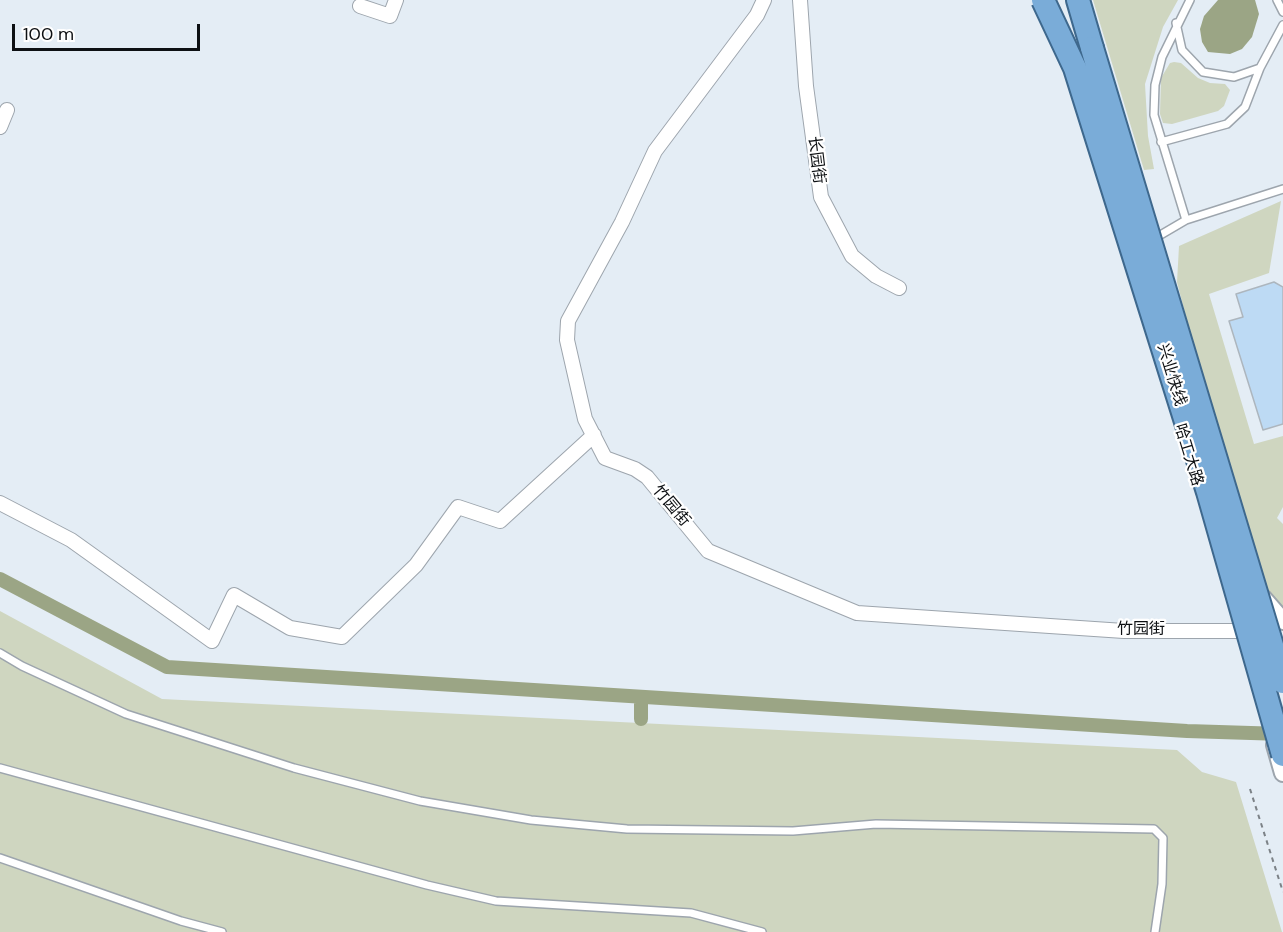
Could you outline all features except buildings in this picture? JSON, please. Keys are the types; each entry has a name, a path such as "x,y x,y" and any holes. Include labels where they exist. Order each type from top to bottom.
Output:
{"highway":[{"name":"兴业快线","path":"1043,0 1076,68 1208,492 1283,766"},
{"name":"兴业快线","path":"1078,0 1283,682"}],"street":[{"path":"360,6 390,16 396,0"},
{"name":"竹园街","path":"764,0 757,15 655,151 622,222 568,321 567,340 585,419 605,458 634,469 647,477 708,551 857,613 1124,630 1243,631"},
{"name":"长园街","path":"800,0 806,86 821,198 852,256 876,276 899,288"},
{"name":"哈工大路","path":"1050,0 1283,766"},
{"name":"哈工大路","path":"1083,0 1283,664"},
{"path":"0,127 7,110"},
{"path":"0,503 71,540 212,641 234,595 290,628 342,637 416,565 458,507 500,521 594,435"},
{"path":"1263,598 1283,621"},
{"path":"1243,631 1283,664"}],"lane":[{"path":"1186,220 1154,115 1155,85 1162,57 1176,23 1190,0"},
{"path":"1277,0 1283,12"},
{"path":"1176,23 1182,50 1203,72 1234,77 1260,68"},
{"path":"1161,142 1227,124 1245,107 1260,68 1283,25"},
{"path":"1156,237 1186,220 1283,189"},
{"path":"0,653 126,714 294,768 420,801 531,820 627,829 781,831 876,824 1154,829 1162,838 1162,884 1155,932"},
{"path":"0,768 427,885 496,901 692,914 762,932"},
{"path":"0,858 181,921 222,932"}],"path":[{"path":"1250,789 1283,892"}],"shaded area":[{"path":"1093,0 1178,0 1163,27 1145,84 1148,136 1154,169 1144,170"},
{"path":"1218,0 1255,0 1259,14 1252,37 1242,49 1230,54 1208,52 1202,42 1200,29 1204,16"},
{"path":"1170,63 1181,63 1198,78 1210,83 1225,84 1230,90 1224,106 1218,111 1172,124 1163,123 1160,114 1161,78"},
{"path":"1281,201 1269,273 1209,294 1254,444 1283,436 1283,507 1277,518 1283,524 1283,621 1274,618 1219,447 1177,282 1179,246"},
{"path":"0,611 162,699 1177,750 1202,772 1236,782 1282,932 0,932"}],"waterway":[{"path":"0,579 167,667 1187,731 1283,734"},
{"path":"641,697 641,719"}]}
